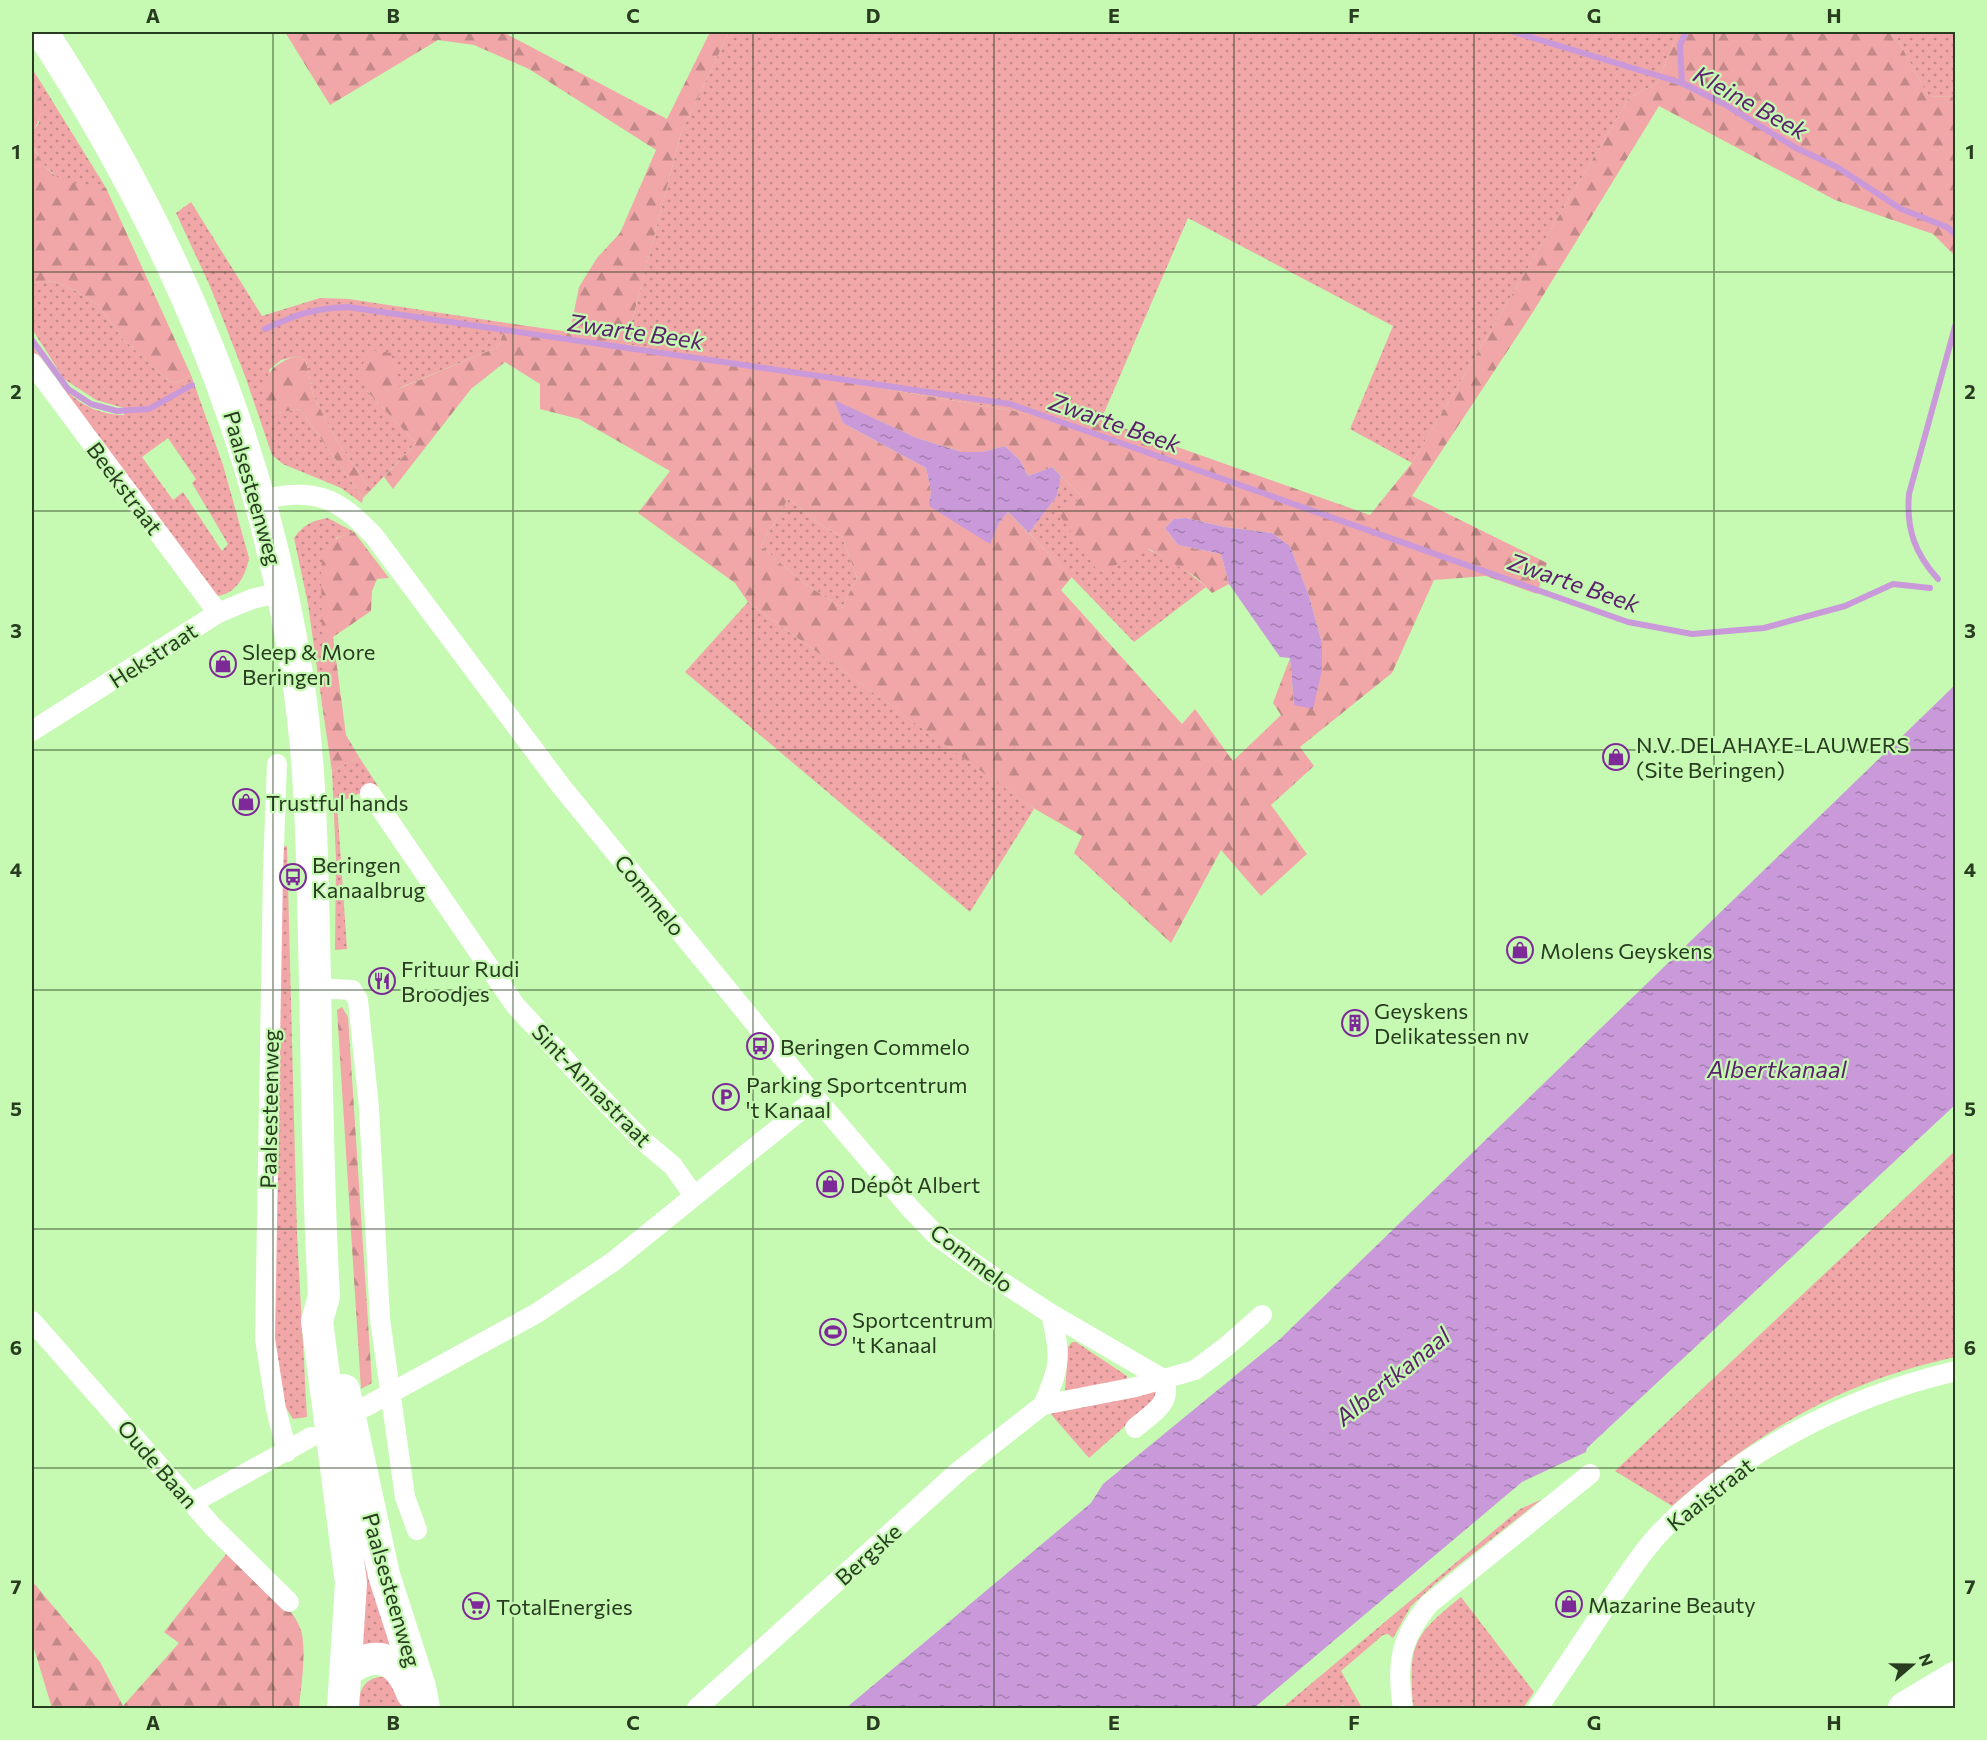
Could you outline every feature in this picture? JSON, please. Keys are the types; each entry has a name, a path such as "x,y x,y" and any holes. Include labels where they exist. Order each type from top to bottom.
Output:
{"main road":[{"name":"Paalsesteenweg","path":"42,32 111,142 183,285 230,405 259,500 281,592 298,680 312,828 324,1296 317,1322 351,1583 343,1708"},
{"name":"Paalsesteenweg","path":"324,1296 336,1321 352,1429 384,1575 420,1687 423,1708"},
{"path":"345,1672 366,1660 379,1658 389,1661 403,1672 413,1695 423,1708"},
{"path":"1904,1708 1956,1677"},
{"path":"1948,1708 1956,1704"}],"street":[{"name":"Beekstraat","path":"32,363 218,613"},
{"name":"Commelo","path":"259,500 285,494 317,496 349,510 374,536 561,786 816,1098 938,1236 982,1269 1051,1314 1162,1379"},
{"name":"Hekstraat","path":"32,731 218,613 252,599 281,592"},
{"name":"Paalsesteenweg","path":"277,764 265,1339 276,1409 287,1452"},
{"name":"Sint-Annastraat","path":"370,793 515,1005 641,1139 673,1166 694,1196"},
{"name":"Paalsesteenweg","path":"315,988 352,990 358,1000 369,1108 380,1319 405,1497 417,1530"},
{"path":"365,1407 537,1313 614,1261 816,1098"},
{"path":"1043,1405 1058,1372 1059,1348 1051,1314"},
{"path":"1043,1405 1194,1370 1227,1346 1262,1315"},
{"name":"Oude Baan","path":"32,1322 214,1528 289,1602"},
{"name":"Kaaistraat","path":"1538,1708 1655,1538 1683,1510 1737,1468 1821,1417 1875,1394 1956,1371"},
{"path":"1135,1428 1166,1402 1168,1389 1162,1379"},
{"name":"Bergske","path":"697,1708 960,1470 1043,1405"},
{"path":"192,1503 311,1437"},
{"path":"1403,1708 1398,1679 1401,1655 1414,1622 1429,1604 1590,1474"}],"green space":[{"path":"285,32 503,32 667,119 710,32 729,32 681,133 626,344 1071,421 1101,420 1370,515 1412,463 1629,98 1657,83 1678,32 1888,32 1897,38 1928,96 1955,97 1955,256 1933,234 1835,200 1659,106 1533,312 1412,496 1547,563 1537,594 1486,576 1434,580 1392,673 1300,747 1314,766 1271,805 1307,854 1261,896 1221,850 1171,943 1074,853 1082,836 1028,805 748,602 735,583 638,513 670,471 579,419 540,409 540,384 505,362 471,389 393,489 384,477 416,443 366,390 360,368 372,350 391,353 400,388 498,347 507,323 570,332 579,287 597,258 620,233 656,150 529,69 474,45 438,40 330,105","holes":["835,401 917,438 962,452 983,452 1005,446 1020,460 1028,476 1052,467 1082,497 1059,514 1099,573 1149,549 1196,577 1212,593 1229,584 1221,554 1178,545 1165,528 1174,519 1186,518 1225,527 1272,533 1290,546 1309,596 1322,643 1294,705 1290,658 1273,703 1281,715 1233,761 1195,709 1182,724 1061,590 1072,577 1008,512 999,523 990,543 930,506 931,491 926,468 843,423","788,499 824,527 842,537 857,577 842,608 801,581 761,546"]},
{"path":"729,32 1678,32 1657,83 1629,98 1412,463 1350,429 1393,326 1188,218 1101,420 1071,421 626,344 681,133"},
{"path":"1888,32 1955,32 1955,97 1928,96 1897,38"},
{"path":"32,69 106,188 75,186 58,178 43,164 32,144 32,132 39,123 41,96 32,104"},
{"path":"41,96 41,115 32,132 32,104"},
{"path":"32,145 54,175 70,182 106,188 191,375 178,383 169,381 123,339 98,305 76,291 53,281 32,283"},
{"path":"191,202 262,316 320,298 349,299 507,323 498,347 399,388 366,390 416,443 371,490 337,441 313,395 306,361 298,356 281,360 269,370 277,413 300,409 363,498 362,503 341,488 283,464 272,455 245,376 210,286 176,213"},
{"path":"53,281 76,291 98,305 123,339 169,381 178,383 191,375 223,465 249,558 243,577 229,592 216,596 32,351 32,345 59,383 80,402 93,409 124,415 124,408 96,400 64,379 32,329 32,283","holes":["168,438 196,479 192,483 228,544 222,551 183,492 173,500 142,457"]},
{"path":"298,356 306,361 313,395 337,441 371,490 363,498 300,409 277,413 269,404 265,395 266,378 278,364"},
{"path":"1061,476 1082,497 1060,514 1155,553 1190,574 1206,587 1134,642 1029,533 1057,496"},
{"path":"788,499 824,527 842,537 857,577 842,608 801,581 761,546"},
{"path":"328,518 354,532 336,538 323,646 323,711 308,604 294,538 309,524"},
{"path":"354,532 389,578 377,579 372,591 371,611 333,637 346,735 359,757 332,771 323,711 321,567 330,543"},
{"path":"748,602 1034,809 970,912 685,672"},
{"path":"359,757 378,786 337,803 347,949 335,950 336,860 332,771"},
{"path":"287,846 297,1234 307,1417 293,1419 284,1405 272,1358 280,847"},
{"path":"342,1007 348,1017 372,1383 361,1389 337,1010"},
{"path":"1955,1151 1955,1357 1874,1380 1804,1412 1738,1454 1672,1506 1615,1471"},
{"path":"1072,1342 1076,1342 1127,1376 1127,1381 1065,1393 1068,1347"},
{"path":"1156,1390 1160,1395 1089,1458 1049,1412"},
{"path":"353,1462 401,1653 378,1646 354,1649"},
{"path":"1542,1499 1436,1583 1411,1606 1393,1638 1388,1634 1383,1635 1341,1671 1362,1708 1345,1708 1343,1705 1339,1708 1282,1708 1520,1509"},
{"path":"227,1553 282,1601 298,1623 304,1652 299,1708 52,1708 32,1642 32,1581 100,1662 123,1706 179,1643 164,1632"},
{"path":"1461,1597 1534,1692 1523,1708 1413,1708 1412,1670 1417,1644 1432,1622"},
{"path":"387,1677 403,1694 406,1708 358,1708 362,1688 369,1681"}],"water":[{"path":"834,400 917,438 962,452 983,452 1005,446 1020,460 1028,476 1052,467 1061,476 1057,496 1029,533 1008,512 999,523 990,544 929,506 931,491 926,468 843,423"},
{"path":"1186,518 1225,527 1272,533 1290,546 1309,596 1322,643 1322,670 1313,709 1294,705 1290,658 1280,657 1229,584 1221,554 1178,545 1165,528 1174,519"},
{"name":"Albertkanaal","path":"1955,685 1955,1105 1587,1448 1586,1452 1522,1482 1254,1708 846,1708 1091,1503 1103,1484 1280,1339"}],"waterway":[{"name":"Kleine Beek","path":"1514,32 1682,83 1724,104 1796,148 1837,167 1901,209 1947,227 1956,235"},
{"path":"1682,83 1680,45 1686,32"},
{"name":"Zwarte Beek","path":"265,329 305,313 348,307 1010,404 1628,622 1692,634 1764,628 1845,606 1893,584 1930,588"},
{"name":"Kleine Beek","path":"1938,579 1918,550 1911,530 1908,507 1909,494 1956,323"},
{"name":"Zwarte Beek","path":"32,340 68,389 91,404 117,411 149,409 192,385"}],"place":[{"name":"Sleep & More Beringen","path":"223,664"},
{"name":"N.V. DELAHAYE-LAUWERS (Site Beringen)","path":"1616,757"},
{"name":"Trustful hands","path":"246,802"},
{"name":"Beringen Kanaalbrug","path":"293,877"},
{"name":"Molens Geyskens","path":"1520,950"},
{"name":"Frituur Rudi Broodjes","path":"382,981"},
{"name":"Geyskens Delikatessen nv","path":"1355,1023"},
{"name":"Beringen Commelo","path":"760,1046"},
{"name":"Parking Sportcentrum 't Kanaal","path":"726,1097"},
{"name":"Dépôt Albert","path":"830,1184"},
{"name":"Sportcentrum 't Kanaal","path":"833,1332"},
{"name":"Mazarine Beauty","path":"1569,1604"},
{"name":"TotalEnergies","path":"476,1606"}]}
